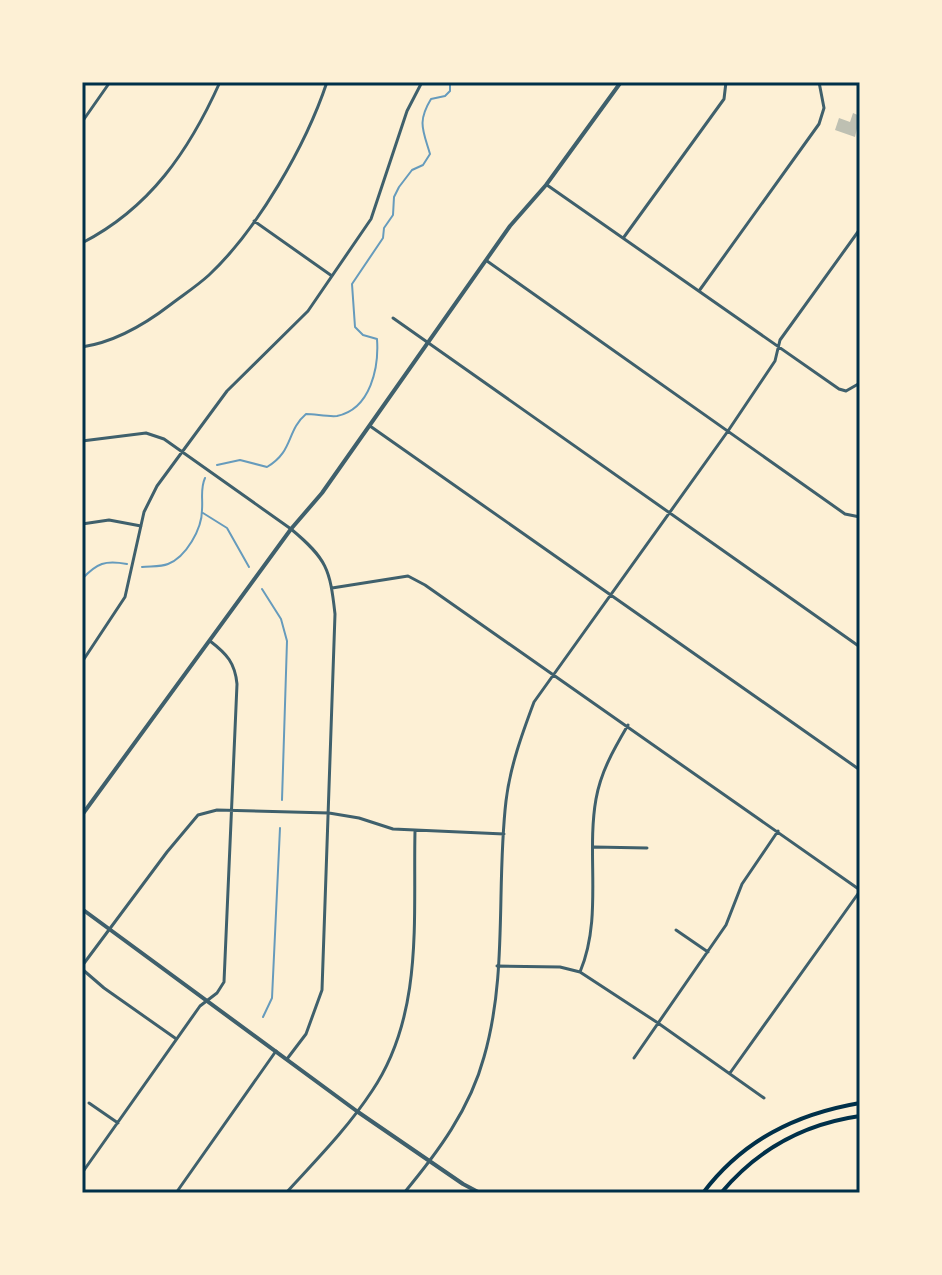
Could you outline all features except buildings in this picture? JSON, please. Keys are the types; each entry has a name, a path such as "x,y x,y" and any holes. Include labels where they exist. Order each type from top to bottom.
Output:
{"main road":[{"path":"703,1193 742,1152 776,1129 807,1115 860,1103"},
{"path":"710,1184 721,1192 750,1161 786,1138 832,1121 860,1116"}],"street":[{"path":"82,122 110,82"},
{"path":"82,243 129,215 157,186 192,135 220,82"},
{"path":"82,347 124,334 154,317 209,276 254,221 304,139 327,82"},
{"path":"82,662 125,597 149,499 227,391 287,333 333,276 371,219 407,111 422,82"},
{"path":"82,815 291,529 322,493 510,226 546,185 621,82"},
{"path":"623,239 724,99 726,82"},
{"path":"699,292 819,124 824,108 819,82"},
{"path":"546,185 777,347 846,391 860,383"},
{"path":"254,221 333,276"},
{"path":"404,1193 431,1161 466,1104 484,1060 495,1008 510,777 522,731 534,702 728,431 775,361 777,347 860,229"},
{"path":"487,261 845,514 860,517"},
{"path":"393,318 860,647"},
{"path":"370,426 860,770"},
{"path":"82,441 146,433 164,439 291,529 308,543 326,565 335,614 322,990 306,1034 287,1059"},
{"path":"82,524 109,520 141,526"},
{"path":"332,588 408,576 452,601 860,890 730,1073"},
{"path":"82,1173 176,1039 224,982 233,810 236,668 227,655 210,641"},
{"path":"580,972 590,937 595,802 612,751 628,725"},
{"path":"176,1039 104,988 82,967 191,820 198,815 217,810 329,813 359,818 393,829 504,834"},
{"path":"286,1193 323,1155 358,1112 389,1062 407,1012 411,986 415,831"},
{"path":"634,1058 726,925 742,884 778,831"},
{"path":"594,847 647,848"},
{"path":"82,909 358,1112 480,1193"},
{"path":"676,930 708,952"},
{"path":"497,966 560,967 580,972 764,1098"},
{"path":"176,1193 276,1051"},
{"path":"89,1103 118,1123"},
{"path":"463,1184 468,1193"}],"waterway":[{"path":"217,465 240,460 267,467 282,454 295,427 306,414 337,416 349,412 365,396 374,374 377,339 363,335 355,327 352,284 383,238 384,228 393,215 394,197 399,187 412,170 423,165 430,154 423,126 424,114 431,99 445,96 450,91 450,82"},
{"path":"142,567 168,564 192,542 201,517 205,478"},
{"path":"203,513 227,528 249,567"},
{"path":"82,579 102,564 127,564"},
{"path":"262,589 281,619 287,641 282,800"},
{"path":"263,1017 272,998 280,828"}]}
